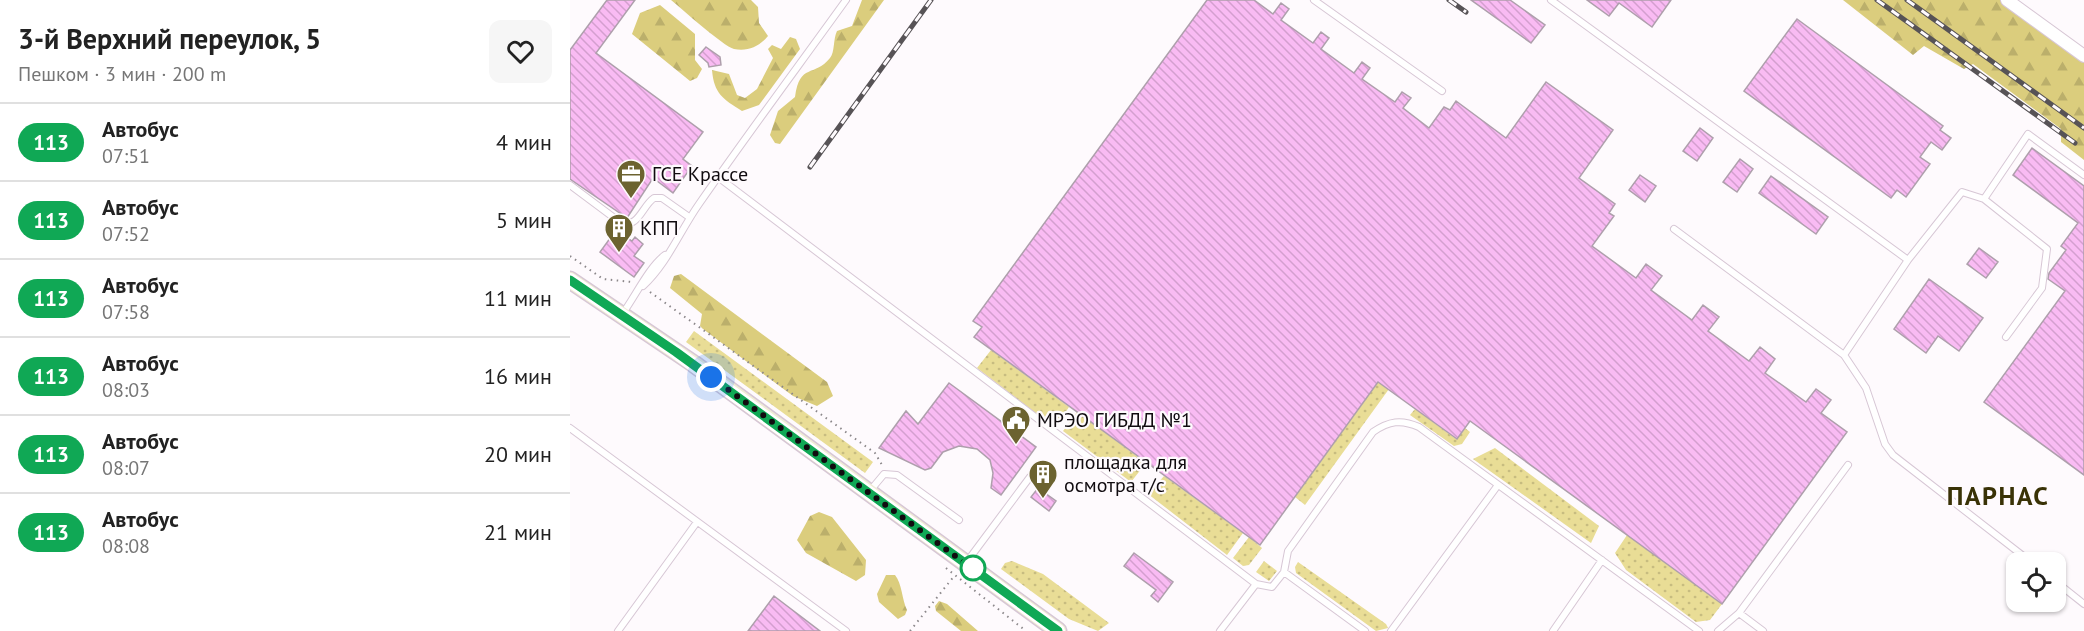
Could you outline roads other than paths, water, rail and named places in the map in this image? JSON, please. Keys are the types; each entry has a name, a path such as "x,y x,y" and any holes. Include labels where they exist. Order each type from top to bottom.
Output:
{"street":[{"path":"2009,1 2084,56"},
{"path":"570,280 622,314 868,493 961,569 1058,631"}],"lane":[{"path":"622,314 643,286 653,265 665,255 689,217 846,0"},
{"path":"1314,0 1442,91"},
{"path":"1551,0 1908,260"},
{"path":"1984,199 2028,134 2084,175"},
{"path":"718,177 1256,584 1272,587 1284,572 1288,551 1373,432 1394,421 1407,422 1419,427 1699,631"},
{"path":"570,185 621,223 628,225 634,223 654,198 662,198 689,217"},
{"path":"1844,355 1908,260 1962,192 1984,199 2047,249 2042,288 2006,337"},
{"path":"1674,229 1844,355 1866,388 1885,444 1893,455 2018,552"},
{"path":"570,428 846,631"},
{"path":"1718,631 1738,613 1848,465"},
{"path":"868,493 879,478 887,473 897,475 959,520"},
{"path":"961,569 1029,477"},
{"path":"1391,631 1498,485"},
{"path":"618,631 697,522"},
{"path":"1553,631 1602,560"},
{"path":"1284,572 1365,631"},
{"path":"1220,631 1256,584"},
{"path":"2066,590 2084,604"},
{"path":"1738,613 1763,631"}],"railway":[{"path":"810,167 931,0"},
{"path":"1449,0 1466,12"},
{"path":"1877,0 2075,143"},
{"path":"1907,0 2084,128"}],"place":[{"name":"ГСЕ Крассе","path":"631,200"},
{"name":"КПП","path":"619,254"},
{"name":"МРЭО ГИБДД №1","path":"1016,446"},
{"name":"площадка для осмотра т/с","path":"1043,500"}],"district":[{"name":"ПАРНАС","path":"1998,496"}]}
